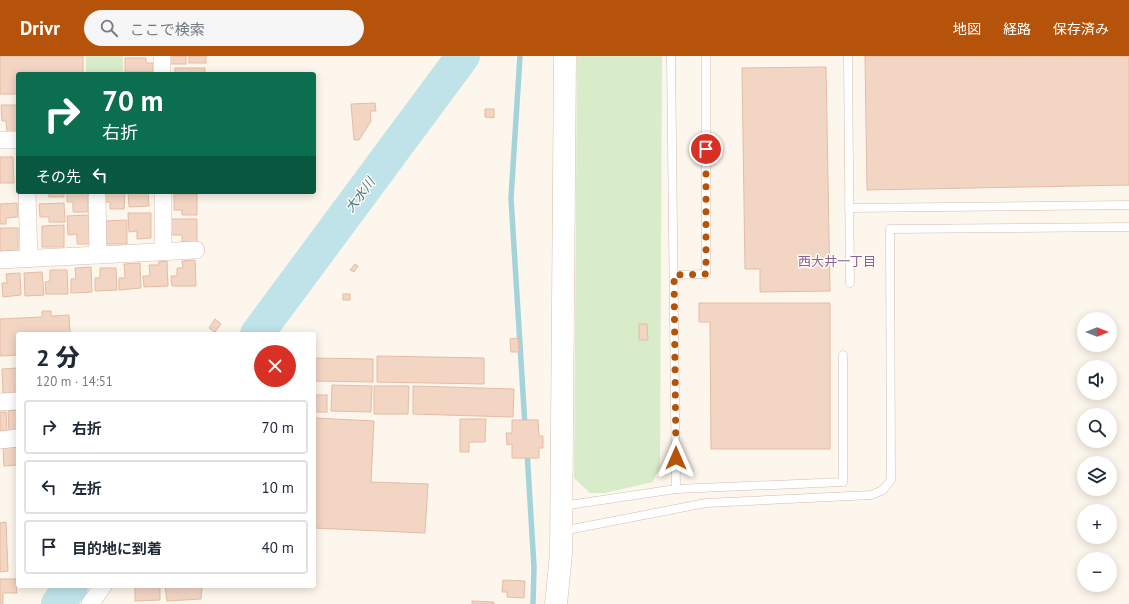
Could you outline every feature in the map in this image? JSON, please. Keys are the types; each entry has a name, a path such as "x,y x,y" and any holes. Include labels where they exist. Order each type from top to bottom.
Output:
{"street":[{"path":"162,56 162,72"},
{"path":"556,604 561,554 562,506 565,56"},
{"path":"0,140 16,140"},
{"path":"27,194 29,259"},
{"path":"163,194 163,251"},
{"path":"97,197 98,255"},
{"path":"0,260 196,250"},
{"path":"0,402 16,401"},
{"path":"0,440 16,438"},
{"path":"90,604 102,588"}],"lane":[{"path":"671,56 676,489"},
{"path":"674,275 706,274 706,56"},
{"path":"848,56 850,283"},
{"path":"849,208 1129,205"},
{"path":"561,531 706,503 871,495 883,490 891,480 890,229 1129,227"},
{"path":"562,506 676,489 843,482 843,355"}],"green space":[{"path":"86,56 123,56 123,72 86,72"},
{"path":"577,56 662,56 660,466 653,482 605,493 590,493 574,478"}],"building":[{"path":"0,56 83,56 83,72 16,72 16,94 0,94"},
{"path":"170,56 186,56 186,64 170,64"},
{"path":"189,56 206,56 206,63 189,63"},
{"path":"865,56 1129,56 1129,185 867,190"},
{"path":"125,58 146,58 146,63 153,63 153,72 125,72"},
{"path":"826,67 830,291 760,292 760,269 745,269 742,68"},
{"path":"175,68 205,68 205,72 175,72"},
{"path":"375,103 376,111 370,111 371,121 359,140 354,140 351,104"},
{"path":"1,105 16,105 16,133 7,133 6,121 2,121"},
{"path":"485,109 494,109 494,118 485,117"},
{"path":"0,157 13,157 14,183 0,183"},
{"path":"49,194 64,194 64,197 49,197"},
{"path":"67,194 88,194 88,212 73,212 73,202 67,202"},
{"path":"104,194 125,194 124,209 110,209 110,202 104,202"},
{"path":"128,194 148,194 149,206 129,207"},
{"path":"174,194 197,194 197,215 182,215 182,210 174,210"},
{"path":"17,203 18,217 6,218 6,224 0,224 0,204"},
{"path":"64,203 65,222 49,222 49,217 40,217 39,204"},
{"path":"128,213 151,213 151,238 137,239 137,231 129,232"},
{"path":"89,215 90,244 77,244 77,234 68,235 67,216"},
{"path":"170,219 197,219 197,242 182,242 182,235 170,235"},
{"path":"127,220 127,244 106,244 105,221"},
{"path":"64,225 64,247 42,247 42,226"},
{"path":"0,228 18,228 18,251 0,251"},
{"path":"195,260 196,286 172,286 171,276 177,276 177,268 183,268 182,261"},
{"path":"167,261 168,286 144,287 143,276 150,276 149,265 159,265 158,262"},
{"path":"140,263 141,288 119,290 119,278 125,278 124,264"},
{"path":"355,264 358,266 354,272 350,270"},
{"path":"91,267 92,292 71,293 71,279 76,279 75,268"},
{"path":"100,268 116,268 117,290 95,291 95,278 100,278"},
{"path":"50,270 67,270 68,294 46,294 45,282 50,281"},
{"path":"42,272 44,295 25,296 24,273"},
{"path":"20,273 21,295 3,297 2,283 7,283 6,274"},
{"path":"343,294 350,294 350,300 343,300"},
{"path":"699,303 830,303 830,449 711,449 710,322 699,322"},
{"path":"42,311 51,311 51,316 69,315 70,332 16,332 16,355 0,356 0,319 42,317"},
{"path":"215,319 221,324 215,332 209,328"},
{"path":"639,324 647,324 648,340 639,340"},
{"path":"518,338 519,352 511,352 510,339"},
{"path":"377,356 484,358 484,384 377,382"},
{"path":"316,358 373,359 373,382 316,381"},
{"path":"16,368 15,393 3,394 2,369"},
{"path":"332,385 372,386 371,412 331,411"},
{"path":"374,386 409,386 408,414 374,414"},
{"path":"413,386 514,389 513,417 413,414"},
{"path":"316,395 327,395 327,412 316,412"},
{"path":"16,410 16,431 9,432 8,411"},
{"path":"0,412 6,412 7,431 0,431"},
{"path":"316,418 374,421 371,482 428,484 425,533 316,528"},
{"path":"460,419 486,419 485,442 469,442 469,452 460,452"},
{"path":"512,420 538,420 539,436 543,436 543,448 539,448 539,458 512,458 512,444 507,445 506,433 512,433"},
{"path":"16,447 16,465 4,466 3,448"},
{"path":"6,522 8,571 0,572 0,523"},
{"path":"0,579 16,579 17,593 3,593 3,604 0,604"},
{"path":"503,580 525,581 524,598 507,597 507,592 502,592"},
{"path":"135,588 160,588 160,600 135,601"},
{"path":"165,588 202,588 201,599 167,601"},
{"path":"472,601 494,602 494,604 472,604"}],"waterway":[{"name":"大水川","path":"258,332 463,56"},
{"path":"520,56 511,198 525,426"},
{"path":"527,451 534,567 533,604"},
{"name":"大水川","path":"58,604 70,588"}],"district":[{"name":"西大井一丁目","path":"837,261"}],"route":[{"path":"676,458 674,275 706,274 706,149"}]}
